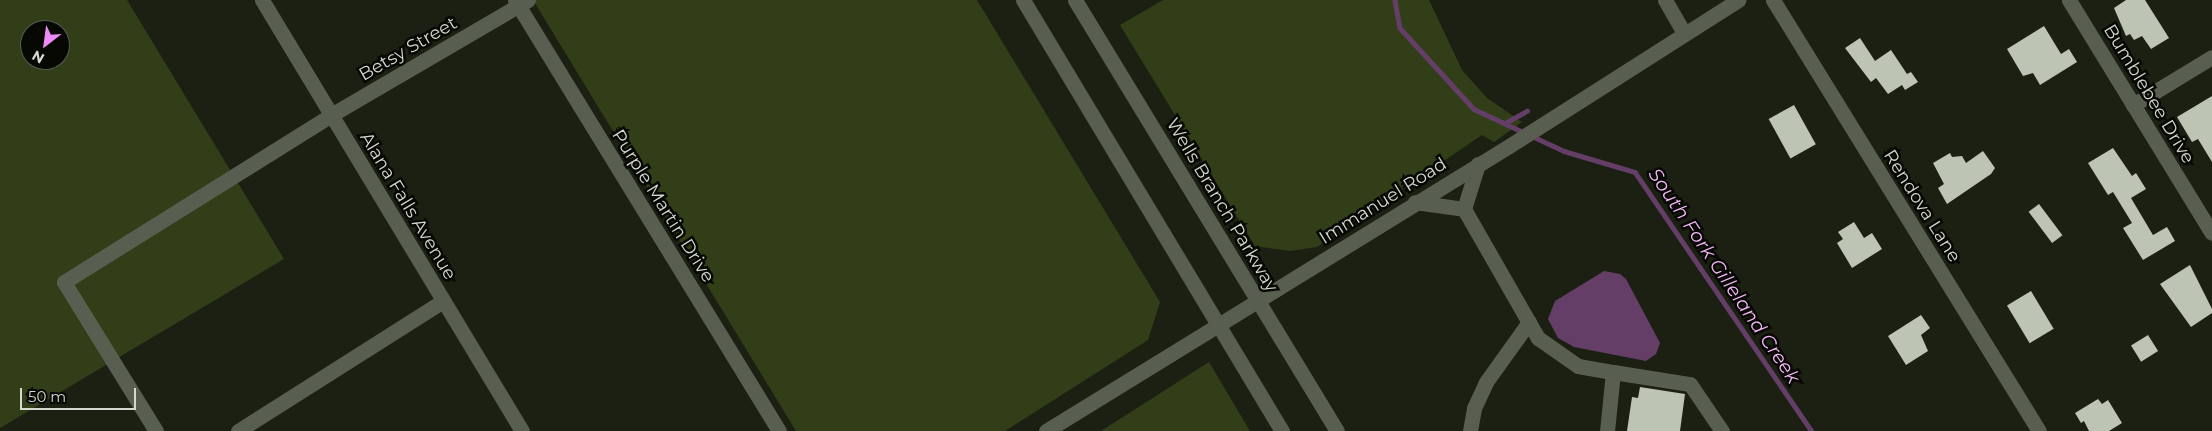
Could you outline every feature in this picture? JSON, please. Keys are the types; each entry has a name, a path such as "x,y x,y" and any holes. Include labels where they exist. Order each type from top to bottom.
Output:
{"street":[{"name":"Alana Falls Avenue","path":"262,0 522,431"},
{"path":"1023,0 1282,431"},
{"name":"Wells Branch Parkway","path":"1075,0 1337,431"},
{"path":"1664,0 1684,33"},
{"name":"Immanuel Road","path":"1046,431 1509,146 1738,0"},
{"name":"Rendova Lane","path":"1773,0 2039,431"},
{"name":"Bumblebee Drive","path":"2069,0 2212,233"},
{"name":"Betsy Street","path":"156,431 64,282 331,115 521,2"},
{"name":"Purple Martin Drive","path":"521,2 779,431"},
{"path":"2133,104 2212,57"},
{"path":"1478,164 1464,209 1538,338 1578,366 1690,384 1722,431"},
{"path":"1416,202 1464,209"},
{"path":"238,431 443,301"},
{"path":"1470,431 1474,408 1486,382 1529,322"},
{"path":"1607,431 1613,372"}],"green space":[{"path":"0,0 127,0 284,259 0,428"},
{"path":"533,0 977,0 1160,302 1148,340 1005,431 796,431"},
{"path":"1163,0 1429,0 1462,70 1487,98 1522,122 1494,142 1482,135 1317,247 1290,251 1255,246 1120,25"},
{"path":"1209,362 1250,431 1101,431"}],"shaded area":[{"path":"1604,271 1620,274 1626,279 1660,343 1656,354 1646,361 1574,347 1558,338 1548,319 1555,301"}],"building":[{"path":"2126,0 2145,0 2169,38 2151,49 2142,36 2134,40 2130,34 2126,36 2114,8"},
{"path":"2044,26 2061,54 2069,49 2077,62 2040,85 2033,73 2023,76 2007,49"},
{"path":"1860,38 1875,61 1891,50 1907,74 1911,72 1918,82 1905,90 1902,85 1888,94 1876,78 1871,82 1845,48"},
{"path":"2212,96 2212,162 2198,139 2192,142 2177,117"},
{"path":"1794,105 1816,144 1790,158 1769,119"},
{"path":"2113,148 2132,176 2136,173 2146,189 2131,198 2153,235 2167,227 2175,241 2143,260 2123,228 2132,223 2113,192 2108,195 2088,163"},
{"path":"1983,151 1995,168 1991,174 1947,204 1938,188 1944,184 1933,163 1950,153 1952,157 1962,156 1966,163"},
{"path":"2039,204 2062,235 2052,243 2029,212"},
{"path":"1854,222 1864,238 1872,233 1882,249 1852,268 1837,243 1843,239 1838,232"},
{"path":"2190,265 2212,309 2212,313 2191,327 2160,284"},
{"path":"2031,291 2054,329 2030,343 2007,305"},
{"path":"1921,315 1930,328 1921,335 1928,351 1906,365 1888,336"},
{"path":"2148,335 2158,351 2141,362 2131,346"},
{"path":"1640,387 1685,394 1680,431 1627,431 1632,397 1638,398"},
{"path":"2098,399 2102,404 2108,400 2122,423 2109,431 2089,431 2084,421 2081,423 2075,413"}],"waterway":[{"name":"South Fork Gilleland Creek","path":"1395,0 1400,28 1474,109 1525,133"},
{"path":"1505,123 1527,111"},
{"name":"South Fork Gilleland Creek","path":"1532,136 1564,151 1635,172 1812,431"}]}
